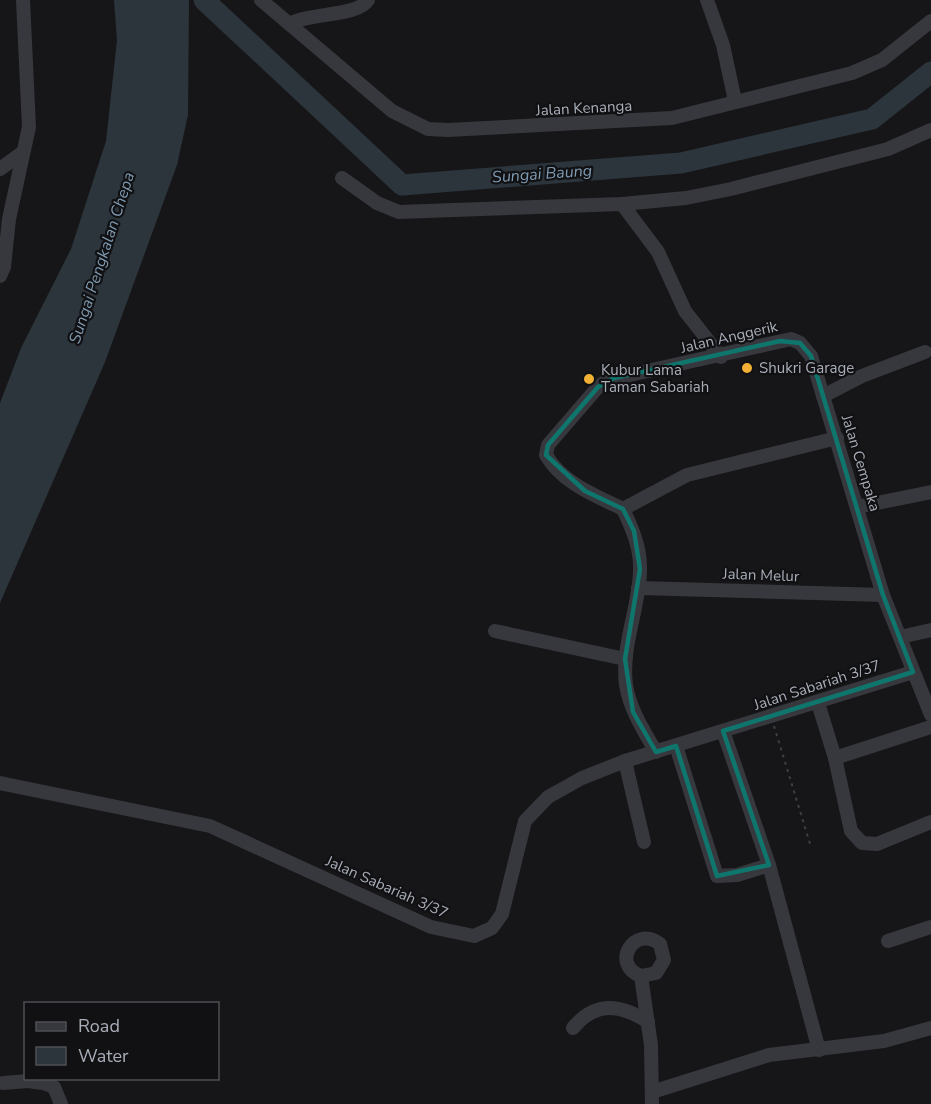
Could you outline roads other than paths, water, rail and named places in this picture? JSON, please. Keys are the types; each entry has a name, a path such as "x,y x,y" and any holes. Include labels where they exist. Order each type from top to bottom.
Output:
{"street":[{"path":"0,276 6,258 9,219 29,127 23,0"},
{"name":"Jalan Kenanga","path":"261,0 392,111 428,129 656,120 852,74 874,65 931,21"},
{"path":"289,24 306,16 356,10 368,0"},
{"path":"707,0 723,45 735,101"},
{"path":"342,178 377,203 399,212 622,204 686,198 731,189 888,149 931,130"},
{"path":"0,169 22,153"},
{"path":"0,199 9,219"},
{"path":"622,204 658,252 685,311 722,357"},
{"name":"Jalan Anggerik","path":"623,509 585,491 558,470 546,455 548,445 607,380 722,357 780,341 791,339 800,343"},
{"name":"Jalan Cempaka","path":"800,343 811,356 883,595 931,715"},
{"path":"823,396 862,376 925,352"},
{"path":"656,752 633,712 626,686 625,659 640,569 638,545 623,509 687,475 837,438"},
{"path":"857,507 931,492"},
{"name":"Jalan Melur","path":"638,588 883,595"},
{"path":"900,637 931,630"},
{"path":"495,631 625,659"},
{"name":"Jalan Sabariah 3/37","path":"0,783 210,826 430,927 474,936 492,928 502,914 525,821 548,797 582,778 625,761 771,718 913,672"},
{"path":"818,703 836,758 852,831 862,843 877,844 931,822"},
{"path":"836,758 931,727"},
{"path":"723,731 769,865 819,1050"},
{"path":"676,746 717,876 737,875 769,865"},
{"path":"625,761 644,842"},
{"path":"888,941 931,927"},
{"path":"641,976 651,1045 652,1098 769,1055 884,1041 931,1028"},
{"path":"573,1028 588,1014 610,1008 631,1010 648,1022"},
{"path":"3,1083 43,1083 54,1087 61,1104"}],"water":[{"name":"Sungai Pengkalan Chepa","path":"114,0 189,0 188,115 177,165 105,362 0,603 0,403 21,348 71,249 106,141 117,40"}],"waterway":[{"name":"Sungai Baung","path":"204,0 402,185 681,163 872,119 931,72"}],"place":[{"name":"Shukri Garage","path":"747,368"},
{"name":"Kubur Lama Taman Sabariah","path":"589,379"}]}
